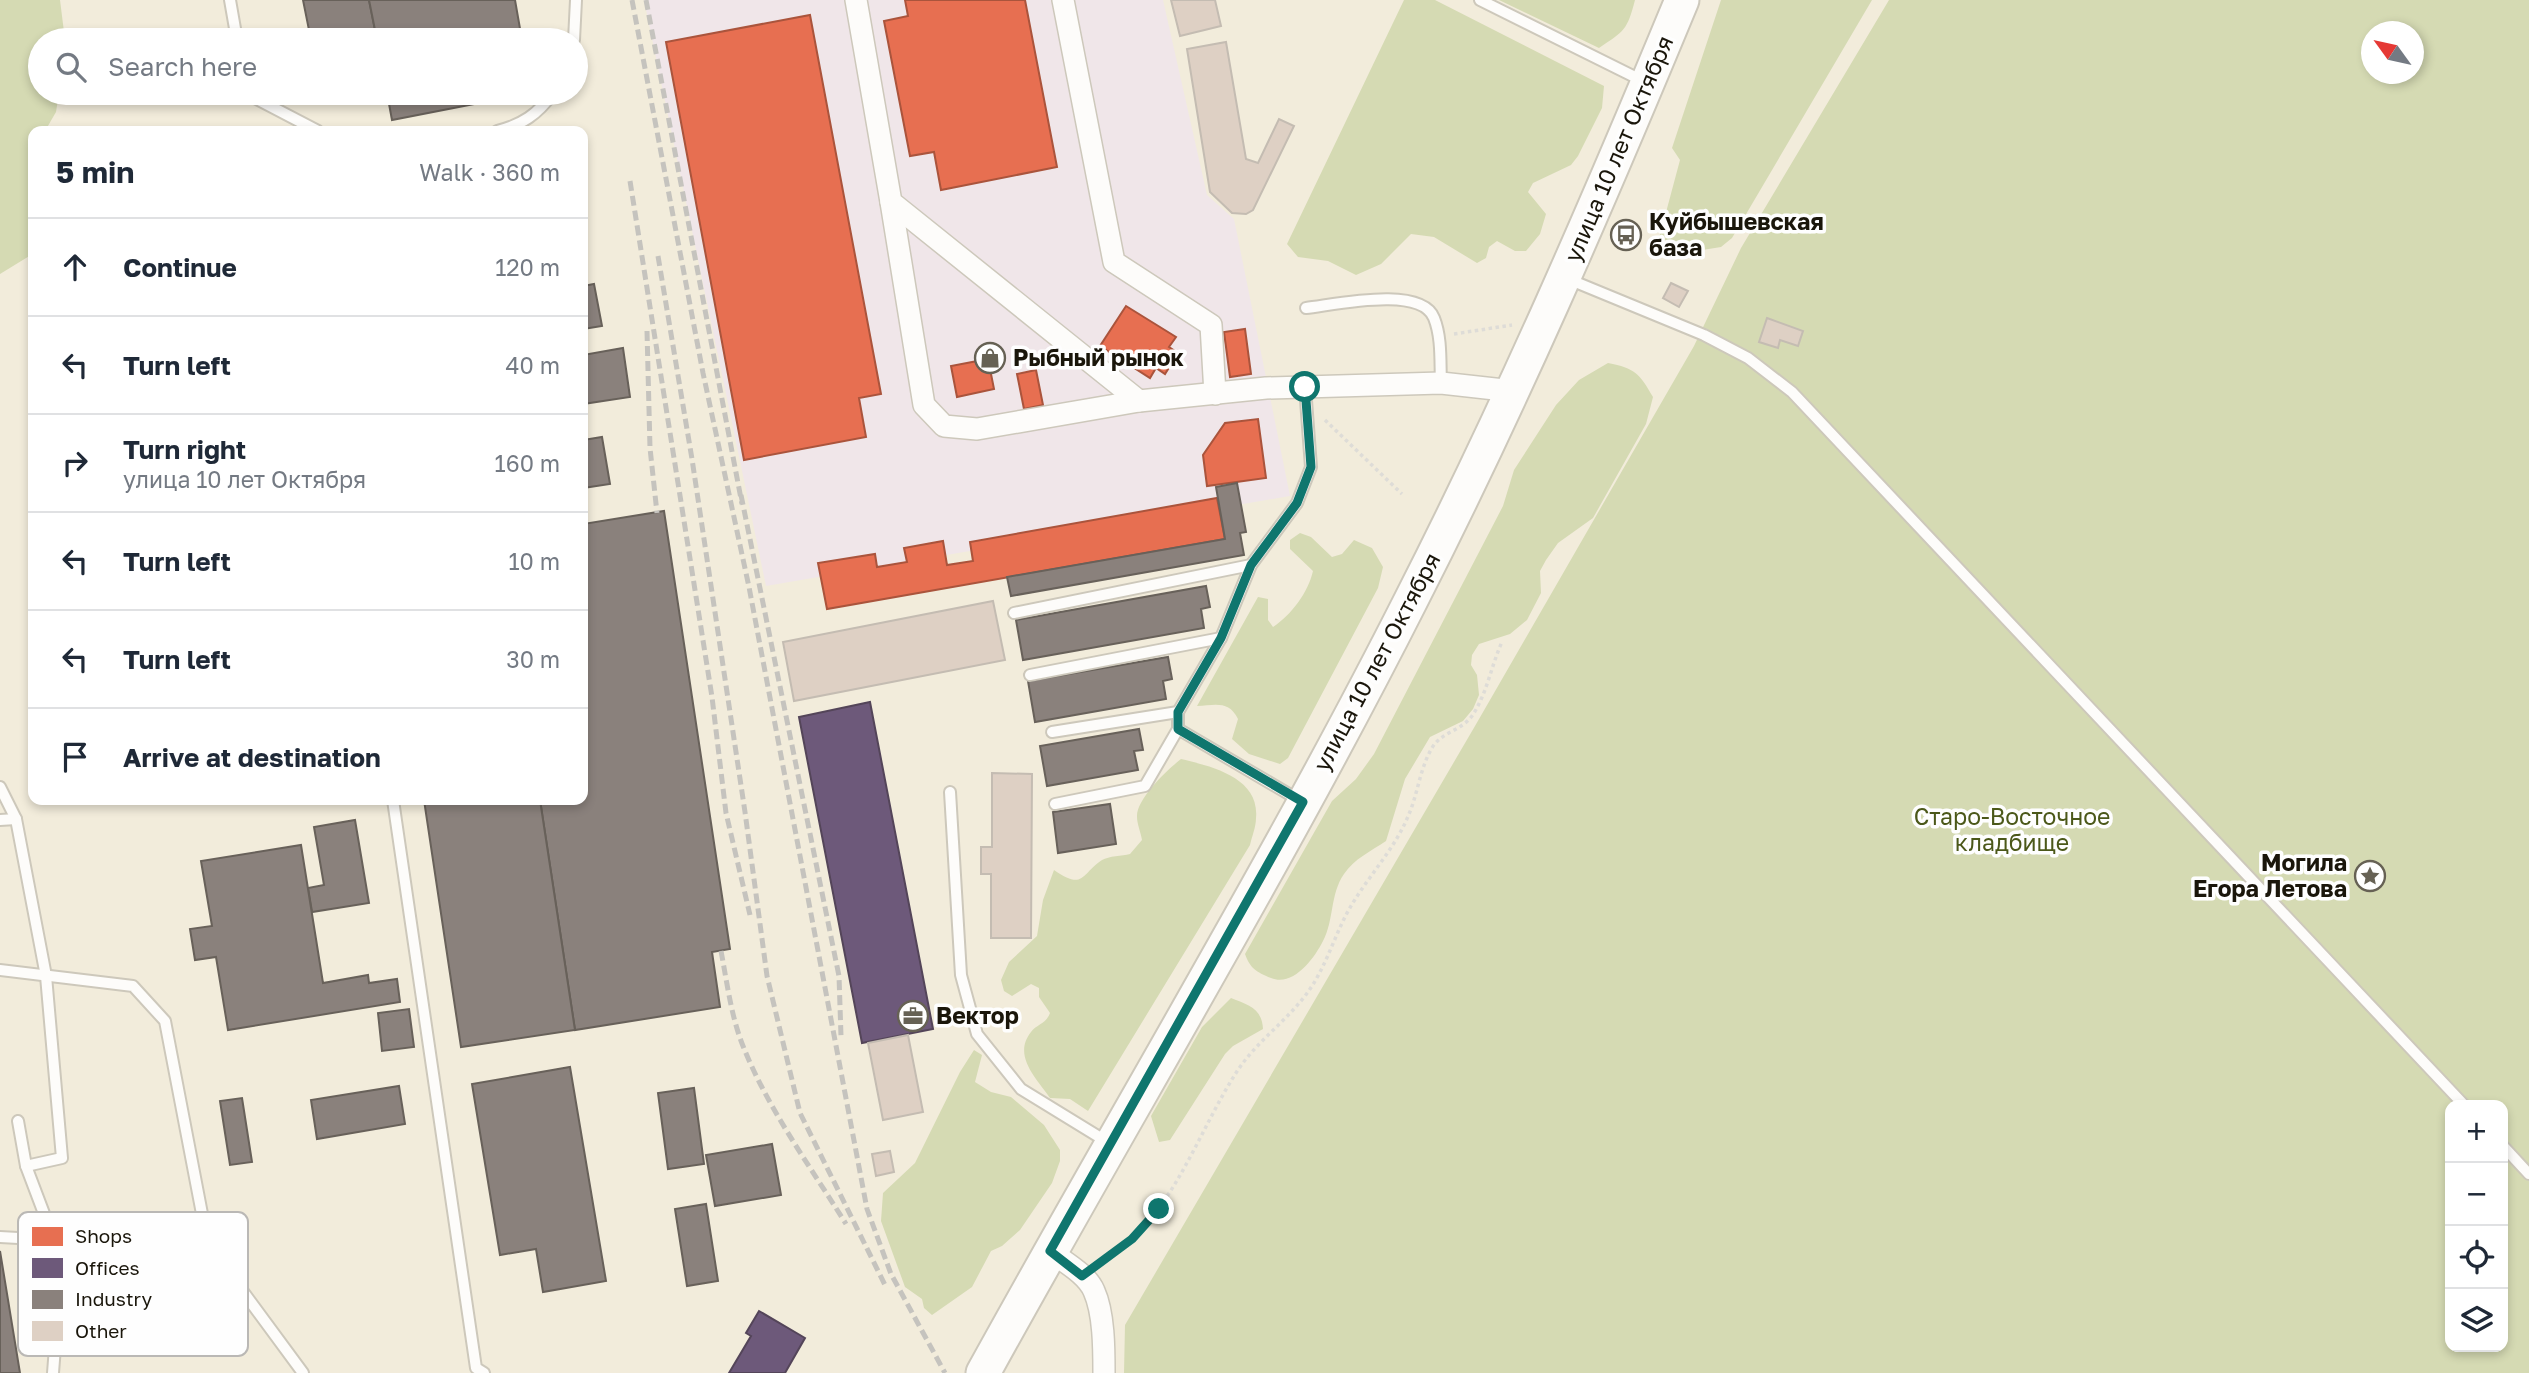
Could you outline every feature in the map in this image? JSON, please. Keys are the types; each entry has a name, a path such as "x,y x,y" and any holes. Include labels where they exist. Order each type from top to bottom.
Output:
{"main road":[{"name":"улица 10 лет Октября","path":"983,1373 1303,802 1410,602 1513,391 1565,277 1682,0"}],"street":[{"path":"856,0 924,405 944,426 977,429 1139,401 1215,394 1307,395 1441,383 1513,391"},
{"path":"1063,0 1114,262 1210,325 1215,394"},
{"path":"891,202 1139,401"},
{"path":"1050,1251 1082,1276 1094,1290 1104,1346 1104,1373"}],"lane":[{"path":"230,0 235,28"},
{"path":"575,28 576,0"},
{"path":"1480,0 1647,83"},
{"path":"269,105 309,126"},
{"path":"512,126 540,111 544,105"},
{"path":"1565,277 1704,335 1748,358 1792,392 2459,1100"},
{"path":"1306,307 1399,298 1419,303 1434,315 1439,336 1441,383"},
{"path":"1055,804 1144,786 1178,729 1178,712 1221,638 1251,565 1297,503 1311,467 1307,395"},
{"path":"1014,612 1251,565"},
{"path":"1030,675 1221,638"},
{"path":"1052,732 1178,712"},
{"path":"1178,729 1303,802"},
{"path":"0,787 16,819 46,976 62,1158 26,1166"},
{"path":"950,792 961,975 978,1034 1021,1089 1111,1145"},
{"path":"394,805 475,1368 484,1373"},
{"path":"0,820 16,819"},
{"path":"0,970 133,986 165,1021 202,1212"},
{"path":"18,1121 26,1166 43,1212"},
{"path":"2508,1151 2529,1174"},
{"path":"0,1237 18,1238"},
{"path":"248,1298 303,1373"}],"path":[{"path":"1439,336 1518,324"},
{"path":"1307,395 1402,494"},
{"path":"1082,1276 1132,1239 1159,1209 1237,1072 1258,1044 1284,1021 1311,988 1345,918 1409,816 1432,747 1440,737 1463,726 1473,714 1483,695 1492,662 1502,642"}],"shaded area":[{"name":"Рыбный рынок","path":"644,0 1163,0 1207,195 1234,219 1290,496 766,586"}],"green space":[{"path":"0,0 60,0 64,28 28,28 28,105 57,105 48,126 28,126 28,257 0,274"},
{"path":"1404,0 1435,0 1604,86 1602,108 1571,165 1533,183 1528,192 1546,214 1540,234 1526,251 1515,251 1497,241 1489,247 1486,258 1477,263 1434,237 1411,234 1381,264 1356,275 1328,261 1298,257 1287,244"},
{"path":"1499,0 1635,0 1630,18 1623,29 1599,48"},
{"path":"1721,0 1872,0 1732,238 1721,247 1678,254 1657,246 1680,160 1672,148"},
{"name":"Старо-Восточное кладбище","path":"1889,0 2529,0 2529,1373 1124,1373 1125,1325 1694,346 1741,248"},
{"path":"1608,363 1636,373 1653,397 1646,424 1593,518 1558,543 1546,560 1540,571 1541,593 1527,620 1510,634 1479,644 1472,655 1471,665 1477,675 1479,695 1473,709 1463,721 1430,737 1405,779 1386,841 1363,856 1344,874 1334,899 1329,925 1314,956 1302,970 1287,979 1279,980 1261,974 1251,966 1245,954 1332,801 1356,779 1374,754 1503,506 1514,470 1556,405 1579,380"},
{"path":"1300,533 1311,537 1332,557 1342,554 1354,540 1372,548 1383,567 1378,588 1288,758 1280,764 1249,754 1232,739 1238,719 1226,706 1197,706 1258,597 1268,599 1268,620 1273,627 1292,610 1303,595 1313,571 1290,549 1290,540"},
{"path":"1181,759 1219,770 1242,783 1255,804 1254,832 1250,845 1088,1111 1070,1099 1050,1098 1028,1067 1024,1050 1026,1041 1050,1013 1039,997 1039,988 1031,984 1012,996 1004,991 1001,980 1009,962 1037,936 1043,900 1054,870 1077,880 1102,860 1130,854 1142,840 1137,817 1142,802 1161,777"},
{"path":"1231,998 1257,1012 1263,1029 1233,1046 1225,1054 1170,1140 1159,1142 1151,1116 1202,1027"},
{"path":"974,1050 982,1055 975,1082 991,1092 1011,1097 1044,1125 1060,1150 1060,1161 1052,1183 1020,1230 1002,1246 991,1251 972,1287 932,1315 924,1308 922,1299 905,1287 881,1221 883,1193 915,1163 960,1072"}],"building: Shops":[{"path":"905,0 1025,0 1057,167 941,190 934,152 910,156 884,21 908,16"},
{"path":"810,15 881,394 859,398 866,437 744,460 666,42"},
{"path":"1126,306 1176,337 1169,347 1178,353 1165,374 1156,368 1150,378 1100,346"},
{"path":"1245,329 1251,374 1230,377 1224,332"},
{"path":"988,359 994,389 957,397 951,366"},
{"path":"1036,370 1043,405 1024,409 1017,374"},
{"path":"1258,419 1266,478 1207,486 1203,455 1225,423"},
{"path":"1217,498 1225,539 827,609 818,563 875,554 877,567 907,562 904,548 943,541 947,565 973,561 970,542"}],"building: Offices":[{"path":"870,702 933,1029 862,1043 799,717"},
{"path":"759,1311 805,1338 785,1373 729,1373 751,1336 746,1333"}],"building: Industry":[{"path":"303,0 369,0 375,28 309,28"},
{"path":"369,0 515,0 520,28 375,28"},
{"path":"389,105 469,105 392,120"},
{"path":"594,284 602,326 588,328 588,285"},
{"path":"623,348 630,397 588,403 588,354"},
{"path":"602,437 610,484 588,487 588,439"},
{"path":"1237,483 1246,532 1240,533 1244,555 1011,596 1007,577 1225,539 1216,487"},
{"path":"664,511 730,949 712,952 720,1007 575,1030 541,805 588,805 588,523"},
{"path":"1206,586 1210,607 1201,609 1204,628 1023,660 1016,620"},
{"path":"1168,657 1172,679 1163,681 1166,699 1035,722 1028,681"},
{"path":"1139,729 1143,750 1134,751 1138,770 1047,786 1040,746"},
{"path":"1110,804 1116,844 1058,853 1053,812"},
{"path":"425,805 541,805 575,1030 461,1047"},
{"path":"355,820 369,903 312,912 308,888 324,885 314,827"},
{"path":"301,845 323,983 368,975 369,983 397,979 400,1002 228,1030 216,957 195,960 190,929 212,926 201,861"},
{"path":"409,1009 414,1047 382,1051 378,1013"},
{"path":"570,1067 606,1281 543,1292 536,1249 500,1255 472,1084"},
{"path":"399,1086 405,1124 317,1139 311,1100"},
{"path":"694,1088 704,1164 668,1169 658,1093"},
{"path":"242,1098 252,1162 230,1165 220,1101"},
{"path":"772,1144 781,1195 715,1206 706,1155"},
{"path":"706,1204 718,1281 687,1286 675,1209"},
{"path":"0,1251 20,1373 0,1373"}],"building: Other":[{"path":"1171,0 1215,0 1221,26 1180,36"},
{"path":"1226,42 1246,159 1258,163 1279,119 1294,126 1253,210 1246,214 1232,213 1210,192 1187,49"},
{"path":"1671,283 1688,291 1679,307 1663,298"},
{"path":"1767,318 1803,331 1798,346 1780,340 1778,348 1759,342"},
{"path":"993,601 1005,660 794,701 783,642"},
{"path":"992,773 1032,774 1031,938 991,938 991,874 981,874 981,847 992,847"},
{"path":"908,1035 923,1112 883,1120 868,1043"},
{"path":"890,1151 894,1172 876,1176 872,1154"}],"railway":[{"path":"632,0 703,373 749,587 867,1209 891,1274 945,1373"},
{"path":"646,0 742,504"},
{"path":"630,181 712,697 726,813 750,915"},
{"path":"658,256 692,459 767,976 800,1113 885,1285"},
{"path":"647,331 650,448 657,513"},
{"path":"741,495 839,976 841,1036"},
{"path":"721,951 735,1023 753,1069 790,1137 846,1224"}],"place":[{"name":"Куйбышевская база","path":"1626,235"},
{"name":"Рыбный рынок","path":"990,358"},
{"name":"Могила Егора Летова","path":"2370,876"},
{"name":"Вектор","path":"913,1016"}],"route":[{"path":"1159,1209 1132,1239 1082,1276 1050,1251 1303,802 1178,729 1178,712 1221,638 1251,565 1297,503 1311,467 1305,387"}]}
